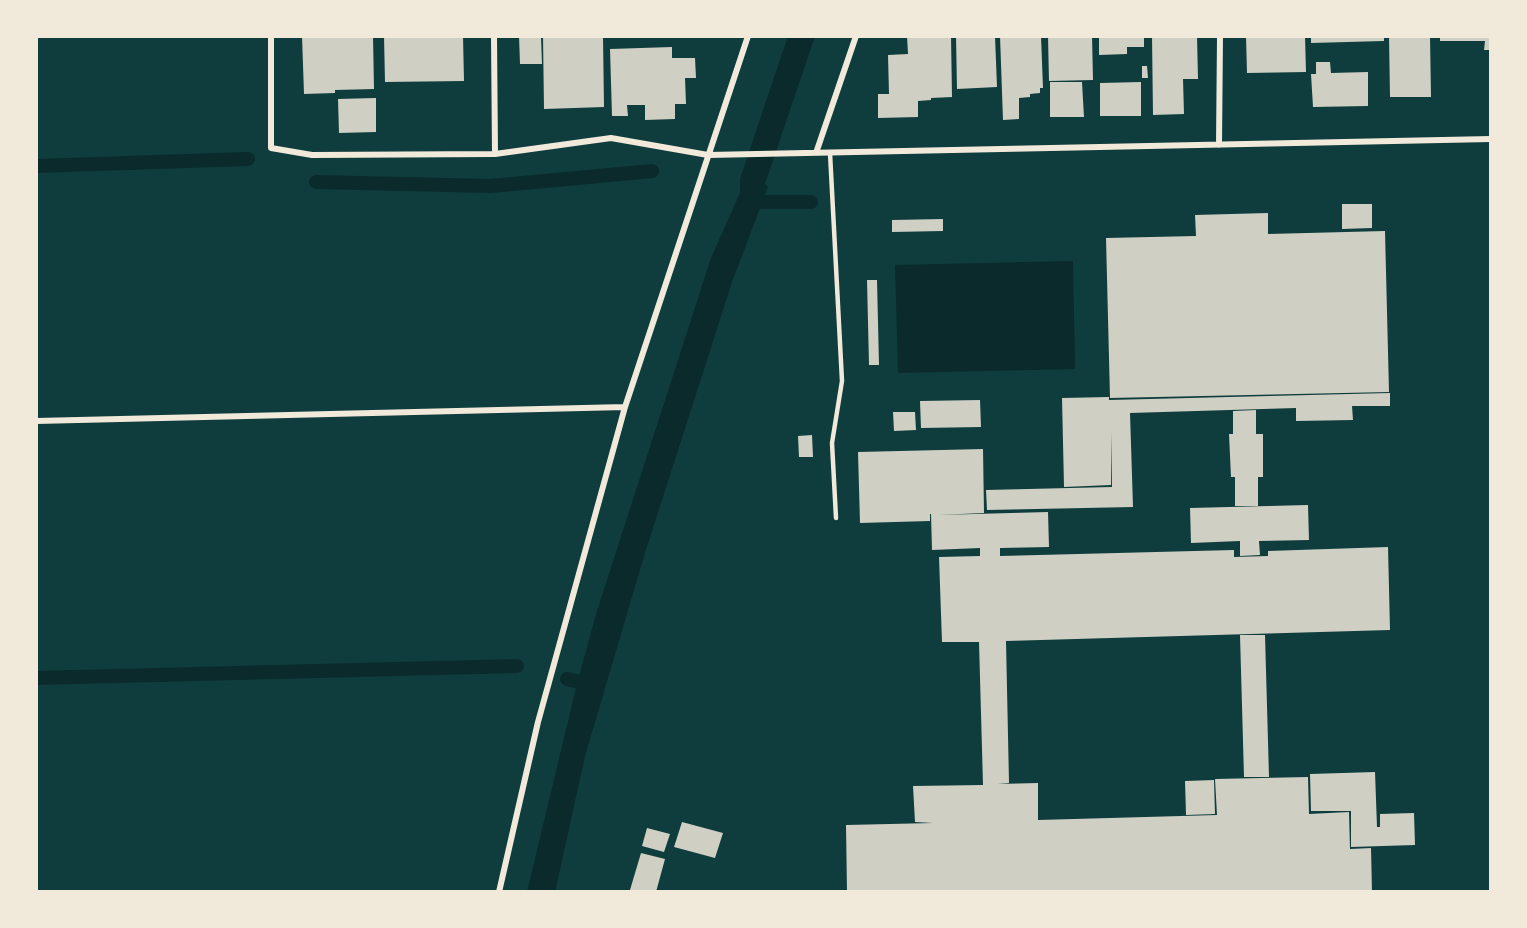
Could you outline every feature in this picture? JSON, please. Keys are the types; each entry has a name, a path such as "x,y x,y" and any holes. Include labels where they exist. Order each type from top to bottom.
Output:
{"street":[{"path":"271,36 271,148 312,155 495,154 611,138 708,155 1491,139"},
{"path":"494,36 495,154"},
{"path":"499,892 538,722 625,406 748,36"},
{"path":"816,153 856,36"},
{"path":"1219,145 1220,36"},
{"path":"36,421 625,406"}],"lane":[{"path":"830,153 842,381 832,443 836,518"}],"water":[{"path":"788,36 815,36 765,184 768,187 732,282 644,556 585,756 555,892 527,892 596,614 711,258 740,193 740,179"},
{"path":"1073,261 1075,369 898,373 895,265"}],"building":[{"path":"302,36 373,36 374,89 304,94"},
{"path":"384,36 463,36 464,81 385,82"},
{"path":"519,36 541,36 542,64 520,64"},
{"path":"543,36 603,36 604,107 544,109"},
{"path":"907,36 951,36 952,97 918,101 918,117 878,118 878,94 889,94 888,55 908,54"},
{"path":"956,36 995,36 997,87 957,89"},
{"path":"1000,36 1041,36 1043,88 1040,88 1040,93 1019,98 1019,119 1003,120"},
{"path":"1048,36 1092,36 1093,80 1049,81"},
{"path":"1099,36 1144,36 1144,47 1127,47 1127,54 1099,55"},
{"path":"1152,36 1197,36 1198,79 1183,79 1184,114 1153,115"},
{"path":"1246,36 1305,36 1306,72 1247,73"},
{"path":"1311,36 1384,36 1384,41 1311,43"},
{"path":"1389,36 1430,36 1431,97 1390,97"},
{"path":"1440,36 1491,36 1491,50 1484,50 1485,41 1440,41"},
{"path":"672,47 672,58 695,58 696,78 685,78 686,104 675,104 675,119 645,120 645,105 627,105 628,116 612,116 610,49"},
{"path":"1316,62 1330,62 1331,73 1368,72 1368,106 1313,107 1311,74 1316,74"},
{"path":"1142,66 1147,66 1148,78 1142,78"},
{"path":"1050,82 1082,82 1084,117 1050,117"},
{"path":"1141,82 1141,116 1100,116 1100,83"},
{"path":"376,98 376,132 339,133 338,99"},
{"path":"1342,204 1372,204 1372,228 1342,229"},
{"path":"1268,213 1268,234 1385,231 1389,392 1110,398 1106,238 1196,236 1195,215"},
{"path":"943,219 943,231 892,232 892,220"},
{"path":"867,280 877,280 879,365 869,365"},
{"path":"1390,393 1390,406 1352,406 1353,420 1296,421 1296,408 1130,413 1133,507 987,510 986,490 1112,487 1111,432 1111,485 1064,487 1062,398 1109,397 1109,400"},
{"path":"980,400 981,427 921,428 920,401"},
{"path":"1256,410 1256,434 1263,434 1263,477 1258,477 1258,506 1235,506 1235,477 1231,477 1229,434 1233,434 1233,411"},
{"path":"893,412 915,412 916,430 894,431"},
{"path":"812,435 813,457 799,457 798,436"},
{"path":"983,449 984,513 938,515 1048,512 1049,547 1000,548 1000,556 1234,550 1234,557 1268,556 1268,551 1388,547 1390,630 1006,641 1009,783 998,784 1038,783 1038,820 1217,815 1215,779 1308,777 1309,814 1349,812 1350,849 1371,848 1372,892 847,892 846,825 933,823 915,822 913,786 983,785 979,642 942,642 939,557 980,556 980,548 932,550 931,514 930,521 860,523 858,452"},
{"path":"1308,505 1309,540 1259,541 1260,555 1240,556 1240,541 1191,543 1190,508"},
{"path":"1240,635 1265,635 1269,777 1244,777"},
{"path":"1375,772 1377,827 1380,827 1380,814 1414,813 1415,845 1351,847 1351,811 1311,811 1310,774"},
{"path":"1214,780 1215,814 1186,815 1185,781"},
{"path":"682,822 723,833 715,858 674,847"},
{"path":"647,828 670,834 664,852 642,846"},
{"path":"641,853 665,859 656,892 630,890"}],"waterway":[{"path":"36,166 248,159"},
{"path":"316,182 491,186 652,171"},
{"path":"746,202 811,202"},
{"path":"36,678 517,666"},
{"path":"567,679 588,684"}]}
